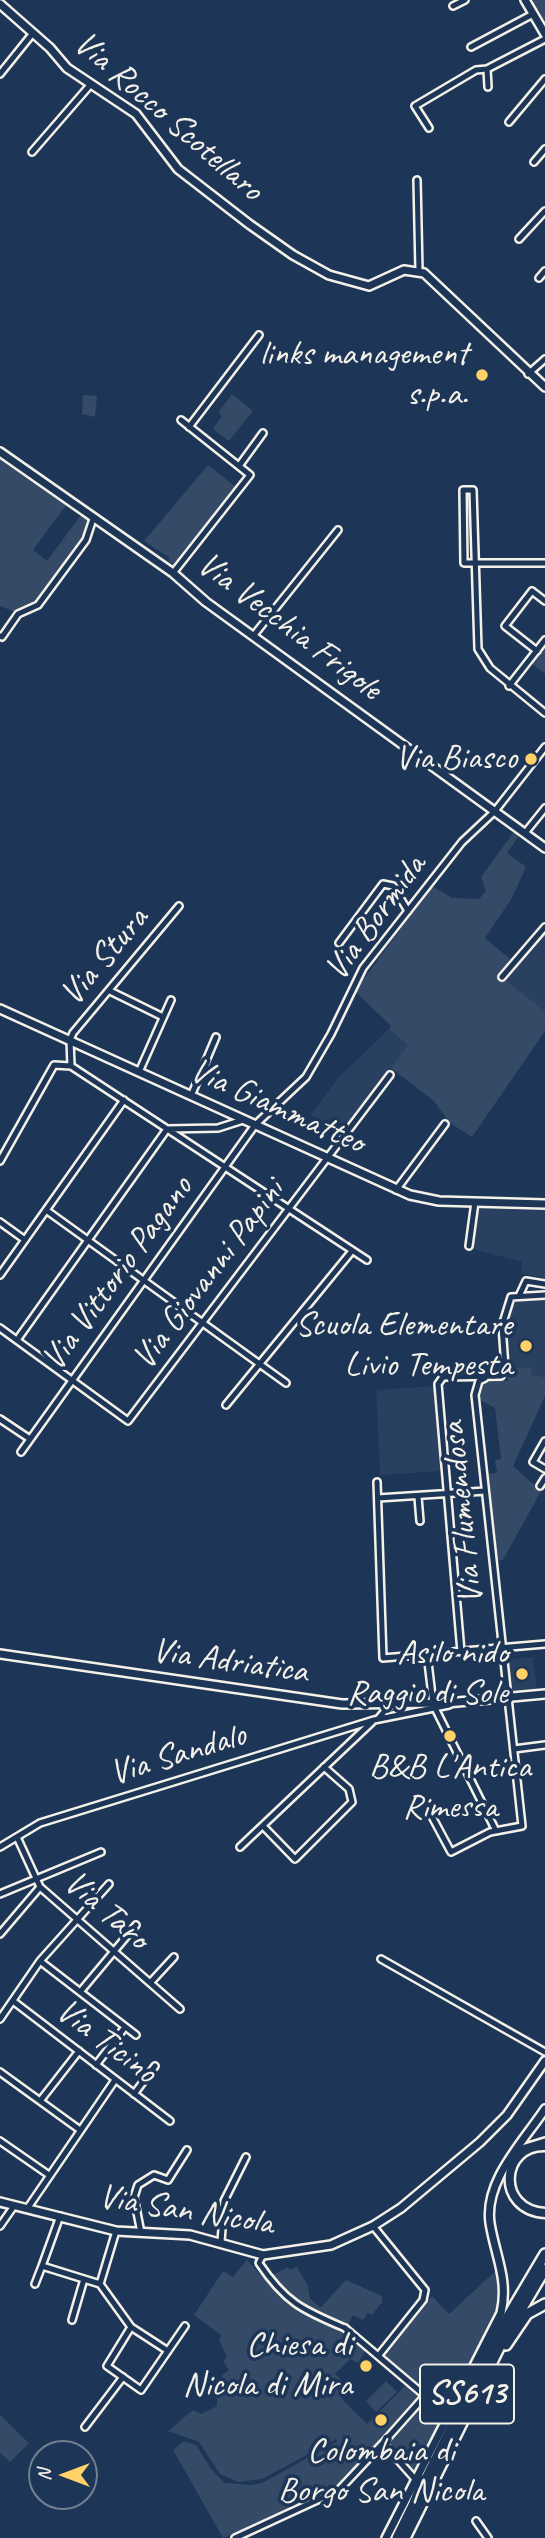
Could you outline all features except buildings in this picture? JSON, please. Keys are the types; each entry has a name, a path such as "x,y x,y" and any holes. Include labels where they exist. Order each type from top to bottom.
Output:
{"highway":[{"name":"SS613","path":"397,2538 494,2340 545,2255"},
{"name":"SS613","path":"405,2538 512,2322 545,2269"},
{"path":"469,2406 520,2322 527,2314 545,2304"}],"main road":[{"path":"545,2144 523,2152 514,2163 509,2178 516,2200 529,2210 545,2213"}],"street":[{"path":"453,6 465,0"},
{"path":"429,128 415,106 476,70 487,69 545,36 525,0"},
{"name":"Via Rocco Scotellaro","path":"0,5 33,33 67,68 136,114 178,169 293,255 329,275 369,286 404,271 419,271"},
{"path":"471,47 533,14"},
{"path":"0,74 33,33"},
{"path":"487,69 488,87"},
{"path":"509,122 545,79"},
{"path":"33,152 91,84"},
{"path":"534,162 545,149"},
{"path":"417,180 419,271 545,387"},
{"path":"519,239 545,211"},
{"path":"538,278 545,271"},
{"path":"189,427 260,335"},
{"path":"528,374 545,359"},
{"path":"173,573 250,475 181,421"},
{"path":"239,466 263,433"},
{"name":"Via Vecchia Frigole","path":"0,452 173,573 545,848"},
{"path":"545,563 475,563 464,563 463,490 473,490 475,563 478,649 490,668 545,713"},
{"path":"0,636 2,637 18,614 38,605 86,540 93,519"},
{"path":"254,635 338,530"},
{"path":"537,651 505,626 532,592 545,601"},
{"path":"509,686 545,640"},
{"name":"Via Bormida","path":"254,1125 306,1077 331,1034 363,968 462,842 495,810 545,747"},
{"path":"524,833 545,808"},
{"path":"339,943 383,884 393,886 408,911"},
{"name":"Via Stura","path":"69,1041 179,906"},
{"path":"502,977 545,927"},
{"path":"110,991 163,1017"},
{"path":"139,1072 171,1000"},
{"name":"Via Giammatteo","path":"0,1009 396,1190 424,1199 545,1204"},
{"path":"191,1096 216,1037"},
{"path":"69,1041 71,1066"},
{"path":"0,1161 54,1065 71,1066 367,1260"},
{"name":"Via Giovanni Papini","path":"72,1380 128,1421 390,1075"},
{"path":"0,1275 124,1100"},
{"path":"167,1129 218,1128 243,1120"},
{"path":"396,1190 445,1124"},
{"name":"Via Vittorio Pagano","path":"21,1452 254,1125"},
{"path":"17,1340 167,1129"},
{"path":"469,1246 475,1202"},
{"path":"46,1210 286,1382"},
{"path":"0,1222 25,1240"},
{"path":"226,1405 352,1251"},
{"path":"519,1296 526,1281 545,1284"},
{"path":"461,1652 439,1380 443,1377 501,1377 504,1373 502,1326 511,1297 545,1295"},
{"path":"0,1328 72,1380"},
{"name":"Via Flumendosa","path":"485,1378 479,1381 475,1395 523,1826 496,1831"},
{"path":"0,1419 30,1439"},
{"path":"545,1441 533,1462 545,1469"},
{"path":"540,1486 545,1478"},
{"path":"377,1482 383,1658 545,1643"},
{"path":"378,1498 485,1491"},
{"path":"418,1497 420,1521"},
{"name":"Via Adriatica","path":"0,1654 309,1701 434,1707"},
{"path":"427,1654 434,1707 496,1831 451,1852 429,1811"},
{"name":"Via Adriatica","path":"376,1719 454,1703 545,1693"},
{"path":"373,1706 376,1719"},
{"path":"240,1847 389,1706"},
{"name":"Via Sandalo","path":"0,1846 40,1823 376,1719"},
{"path":"514,1749 545,1745"},
{"path":"263,1826 295,1859 352,1802 349,1789 324,1767"},
{"name":"Via Taro","path":"16,1837 40,1887 180,2009"},
{"path":"0,1894 101,1852"},
{"path":"0,2019 40,1961 109,1884"},
{"path":"0,1934 40,1887"},
{"path":"79,1992 136,1925"},
{"path":"150,1983 174,1957"},
{"path":"381,1959 545,2052"},
{"path":"40,1961 136,2035"},
{"name":"Via Ticino","path":"13,2001 170,2121"},
{"path":"96,2065 125,2027"},
{"path":"40,2101 79,2051"},
{"name":"Via San Nicola","path":"0,2203 116,2231 190,2235 263,2255 331,2245 373,2226 401,2208 494,2129 545,2061"},
{"path":"134,2094 156,2066"},
{"path":"0,2072 80,2130"},
{"path":"27,2208 115,2080"},
{"path":"386,2538 501,2313 504,2276 489,2213 496,2184 545,2109"},
{"path":"0,2141 49,2175"},
{"path":"515,2152 530,2144 545,2144"},
{"path":"141,2233 134,2197 138,2185 154,2175 168,2180 187,2150"},
{"path":"221,2242 225,2201 246,2157"},
{"path":"0,2226 14,2206"},
{"path":"35,2284 60,2216"},
{"path":"373,2226 425,2290 423,2300 379,2355"},
{"path":"100,2284 116,2231"},
{"path":"235,2538 339,2490 423,2398 423,2394 345,2328 307,2311 283,2295 259,2263 263,2255"},
{"path":"41,2266 100,2284 131,2327 168,2351"},
{"path":"72,2320 84,2279"},
{"path":"131,2327 107,2366 141,2390 185,2326"},
{"path":"85,2427 123,2377"},
{"path":"383,2443 415,2479"},
{"path":"476,2521 488,2538"}],"shaded area":[{"path":"530,0 545,0 545,28"},
{"path":"232,394 253,411 229,441 213,429 222,416 218,413"},
{"path":"83,395 97,396 95,417 82,414"},
{"path":"0,458 67,504 33,550 47,561 81,515 89,521 85,534 37,601 15,612 0,606"},
{"path":"208,465 237,488 176,566 168,561 170,558 144,541"},
{"path":"545,644 545,674 531,663"},
{"path":"516,829 521,833 507,853 526,867 512,898 485,938 517,965 505,980 545,1011 545,1031 472,1137 450,1123 434,1101 391,1068 408,1045 389,1029 391,1026 355,991 432,886 452,898 479,899 486,891 481,877"},
{"path":"545,933 545,1011 505,980"},
{"path":"389,1029 409,1045 340,1136 311,1115 338,1078"},
{"path":"478,1206 512,1207 514,1210 545,1207 545,1278 521,1273 522,1262 473,1249"},
{"name":"Scuola Elementare Livio Tempesta","path":"545,1298 545,1377 532,1375 531,1367 508,1368 505,1325 513,1300"},
{"path":"531,1367 532,1375 545,1377 545,1396 513,1466 541,1491 503,1560 495,1561 487,1474 497,1473 495,1460 501,1459 495,1408 478,1399 479,1388 484,1381 508,1381 508,1368"},
{"path":"434,1386 441,1471 380,1475 376,1390"},
{"name":"Asilo nido Raggio di Sole","path":"533,1657 537,1690 512,1693 507,1660"},
{"path":"247,2260 284,2300 345,2330 345,2334 367,2348 358,2363 350,2359 335,2374 350,2387 342,2399 367,2424 406,2385 419,2396 338,2485 262,2524 223,2538 173,2450 184,2441 196,2445 211,2469 225,2483 253,2485 264,2482 338,2441 336,2439 262,2479 238,2482 220,2474 199,2442 168,2431 193,2410 201,2414 217,2406 217,2397 224,2389 220,2385 225,2381 221,2376 229,2370 223,2361 227,2357 219,2340 221,2335 194,2315 223,2271 233,2277"},
{"path":"288,2267 290,2270 297,2267 308,2286 310,2299 321,2307 346,2280 382,2296 382,2302 372,2315 368,2313 363,2320 353,2315 347,2327 315,2313 284,2293 272,2275"},
{"path":"499,2268 502,2293 497,2315 413,2471 389,2442 431,2396 386,2357 385,2351 432,2296 449,2314"},
{"path":"386,2381 397,2392 376,2412 366,2401"},
{"path":"0,2415 28,2444 10,2462 0,2453"}],"place":[{"name":"links management s.p.a.","path":"482,375"},
{"name":"Via Biasco","path":"531,759"},
{"name":"Scuola Elementare Livio Tempesta","path":"526,1346"},
{"name":"Asilo nido Raggio di Sole","path":"522,1674"},
{"name":"B&B L'Antica Rimessa","path":"450,1736"},
{"name":"Chiesa di Nicola di Mira","path":"366,2366"},
{"name":"Colombaia di Borgo San Nicola","path":"381,2420"}]}
